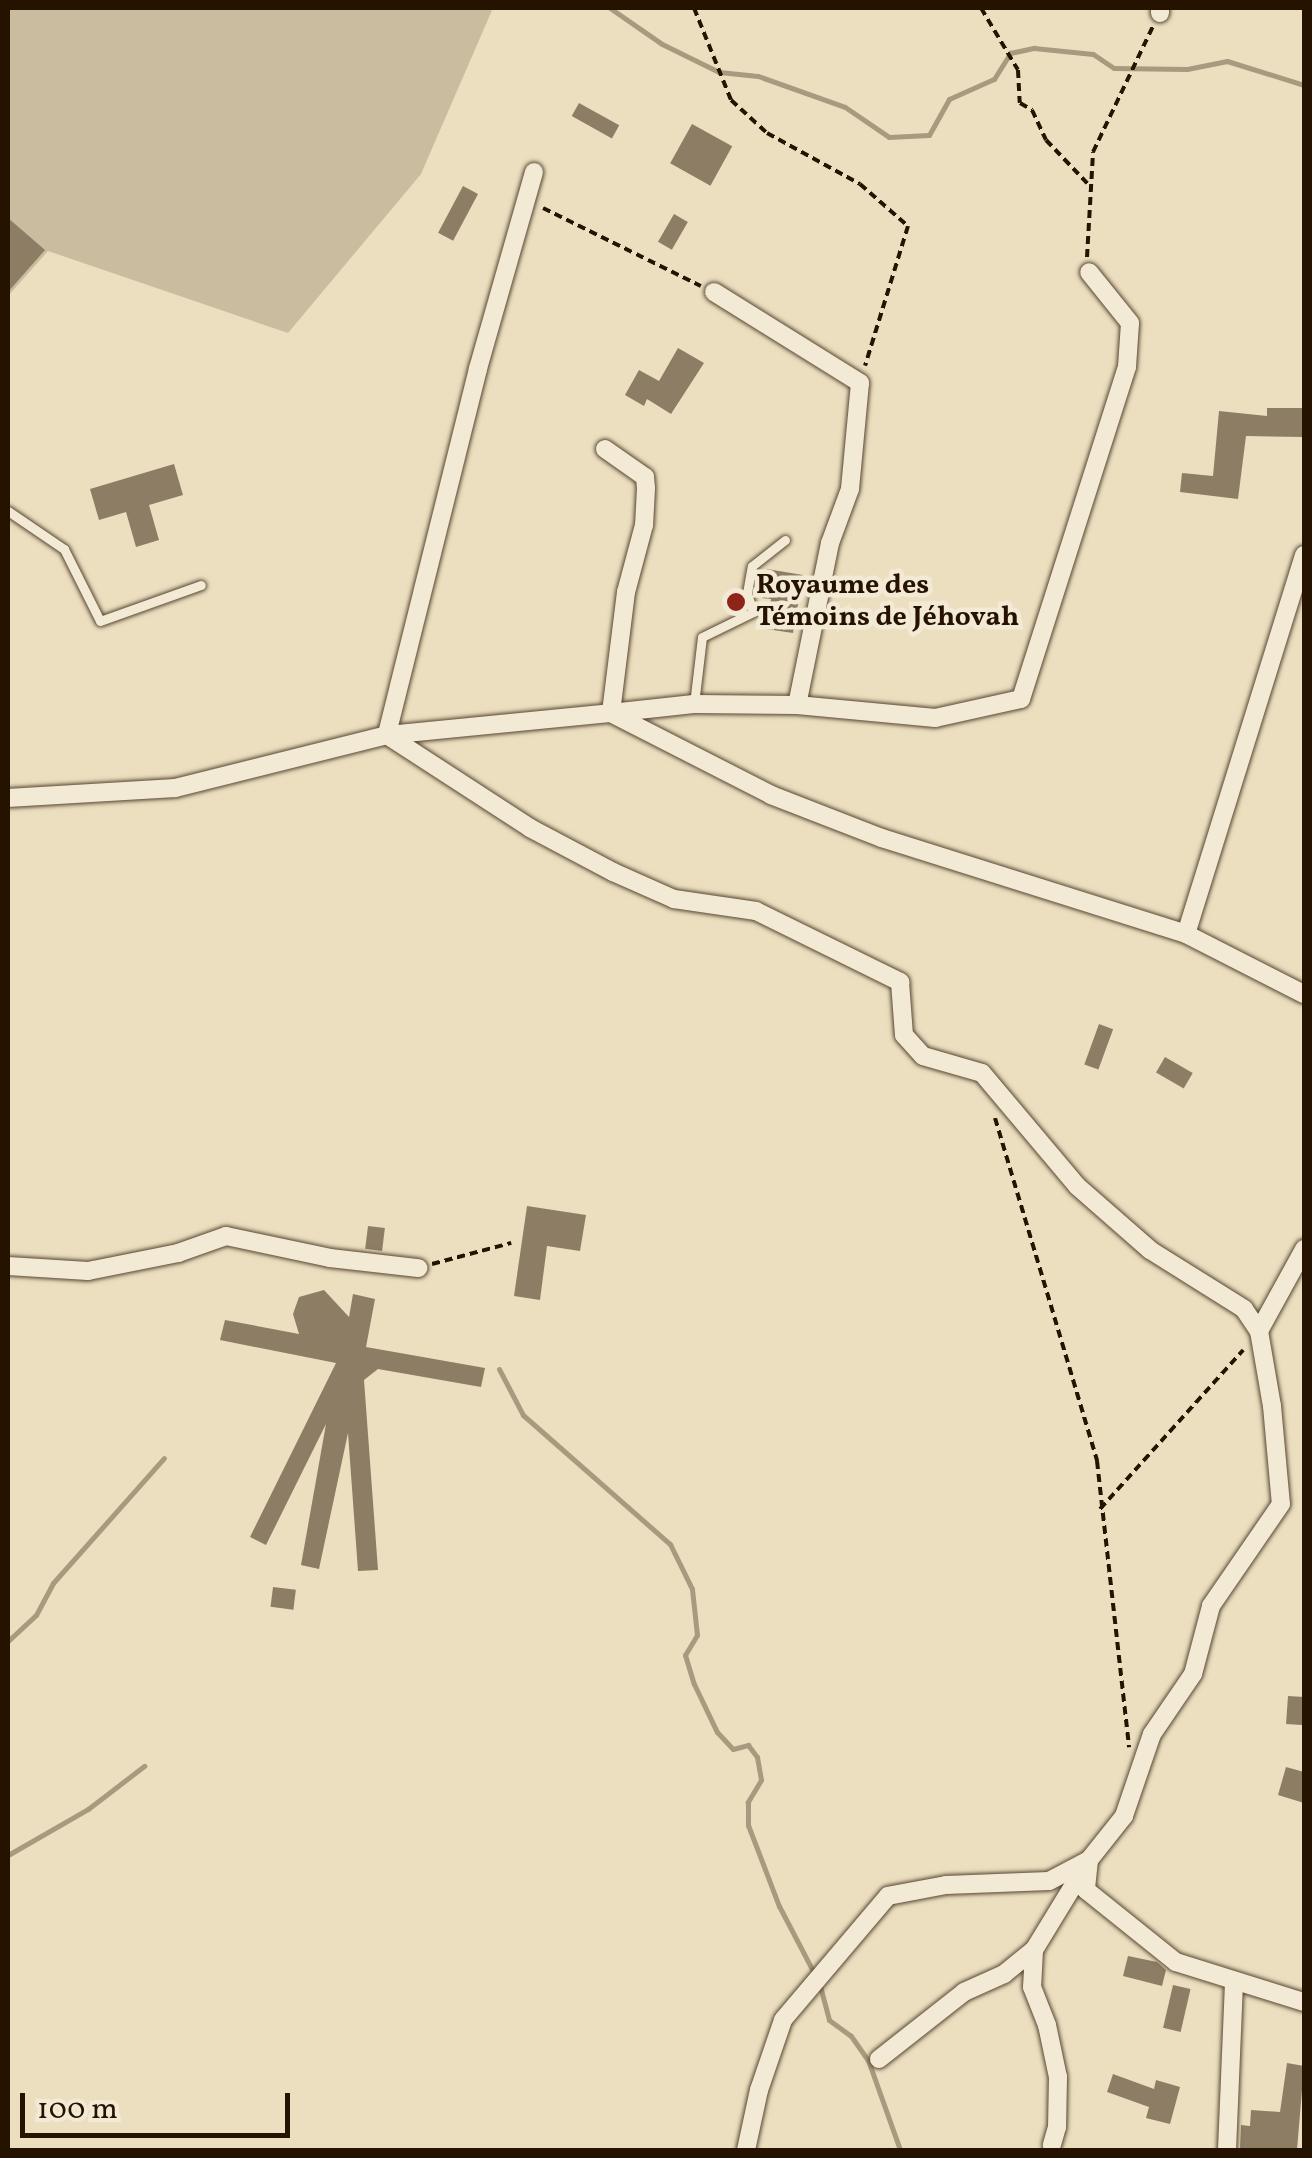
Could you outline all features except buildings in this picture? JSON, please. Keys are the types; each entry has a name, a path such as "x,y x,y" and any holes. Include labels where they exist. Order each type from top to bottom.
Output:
{"street":[{"path":"387,734 478,369 534,172"},
{"path":"8,798 175,788 387,734 694,704 797,705 935,718 1022,699 1127,366 1130,322 1090,272"},
{"path":"714,292 860,384 850,490 830,543 797,705"},
{"path":"605,449 645,477 646,488 644,525 626,592 612,713"},
{"path":"1186,934 1304,556"},
{"path":"612,713 772,795 882,838 1186,934 1304,994"},
{"path":"387,734 530,828 613,872 674,899 756,910 900,982 904,1035 923,1056 982,1073 1077,1186 1150,1250 1244,1309 1259,1332 1272,1406 1281,1504 1212,1606 1193,1674 1152,1734 1124,1816 1089,1860 1034,1950 1004,1974 964,1992 879,2059"},
{"path":"8,1266 88,1272 178,1253 226,1236 330,1258 418,1268"},
{"path":"1259,1332 1304,1249"},
{"path":"1089,1860 1086,1890 1176,1962 1304,2002"},
{"path":"746,2150 782,2020 888,1896 946,1885 1048,1881 1089,1860"},
{"path":"1034,1950 1032,1987 1047,2025 1058,2077 1058,2128 1052,2145"},
{"path":"1227,2150 1234,1982"}],"lane":[{"path":"8,511 64,549 100,621 201,585"},
{"path":"694,704 702,636 753,612 747,593 752,566 784,540"}],"path":[{"path":"694,8 731,100 768,132 860,184 908,226 860,384"},
{"path":"981,8 1018,70 1020,103 1032,110 1046,140 1090,185"},
{"path":"1090,272 1085,230 1094,152 1160,10"},
{"path":"528,201 714,292"},
{"path":"992,1110 1097,1461 1129,1747"},
{"path":"418,1268 510,1242"},
{"path":"1100,1510 1259,1332"}],"shaded area":[{"path":"8,8 493,8 421,174 288,333 48,251 8,296"}],"waterway":[{"path":"610,8 662,44 719,72 758,76 845,107 889,137 929,135 949,99 994,79 1010,53 1034,48 1093,54 1114,68 1187,69 1227,61 1304,85"},
{"path":"499,1369 523,1415 670,1544 692,1589 697,1635 685,1655 694,1684 717,1732 733,1749 748,1745 757,1757 761,1780 748,1802 748,1825 779,1906 815,1975"},
{"path":"8,1641 36,1615 53,1583 164,1458"},
{"path":"8,1855 88,1809 144,1766"},
{"path":"820,1986 829,2020 851,2036 868,2060 900,2150"}],"place":[{"name":"Royaume des Témoins de Jéhovah","path":"736,602"}]}
